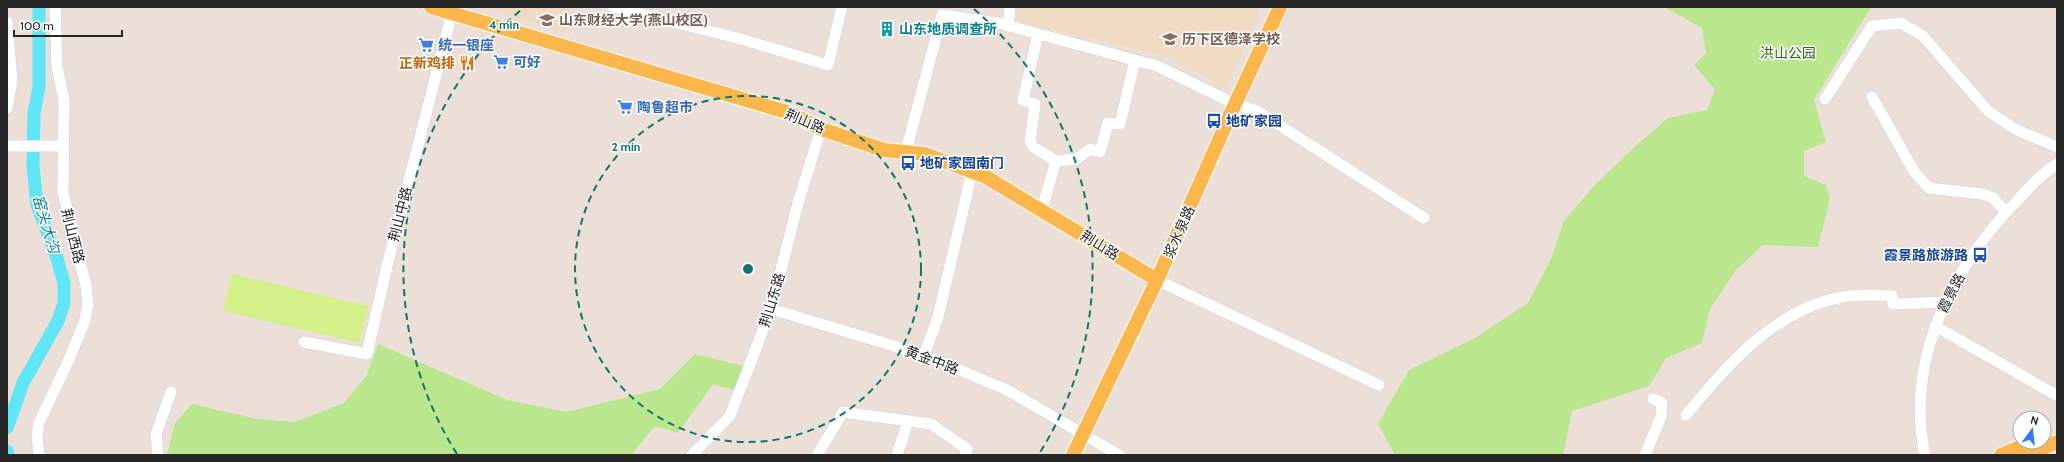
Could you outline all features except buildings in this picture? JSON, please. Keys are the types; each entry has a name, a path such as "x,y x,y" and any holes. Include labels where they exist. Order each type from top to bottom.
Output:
{"main road":[{"name":"荆山路","path":"431,7 790,113 821,129 884,150 906,151 938,158 986,176 1157,280"},
{"name":"浆水泉路","path":"1073,455 1157,280 1280,7"},
{"path":"2027,455 2057,442"},
{"path":"2001,455 2013,450"}],"street":[{"name":"荆山西路","path":"39,455 39,423 70,357 84,322 88,305 86,286 63,192 59,146 64,100 58,66 56,7"},
{"path":"613,7 741,40 828,65 842,7"},
{"path":"1008,26 1010,7"},
{"path":"906,151 943,11 1008,26 1157,66 1235,104 1257,112 1424,218"},
{"name":"荆山中路","path":"304,342 366,354 452,13"},
{"path":"7,22 12,81 7,108"},
{"path":"1825,99 1872,26 1901,23 1923,36 1988,111 2015,128 2057,147"},
{"path":"1038,34 1023,100 1035,104 1030,141 1032,147 1056,161 1077,159 1090,149 1100,152 1108,123 1120,124 1135,60"},
{"path":"1872,97 1915,173 1924,184 1937,190 1982,194 1993,198 2006,212"},
{"name":"荆山东路","path":"692,455 730,416 771,309 798,203 821,129"},
{"path":"7,146 59,146"},
{"path":"1042,209 1056,161"},
{"name":"霞景路","path":"1925,455 1920,432 1920,394 1927,350 1945,302 1954,283 1983,239 2032,185 2057,164"},
{"path":"924,355 938,317 972,172"},
{"path":"1157,280 1379,385"},
{"path":"1686,415 1727,366 1790,315 1818,303 1839,297 1862,295 1892,296 1893,304 1945,302"},
{"name":"黄金中路","path":"771,309 924,355 1007,390 1119,455"},
{"path":"1935,326 2049,391 2056,394 2057,393"},
{"path":"158,455 156,434 170,392"},
{"path":"1645,455 1661,417 1662,403 1653,399"},
{"path":"817,455 843,412 931,424 967,449 965,455"},
{"path":"897,455 908,421"}],"shaded area":[{"name":"山东财经大学(燕山校区)","path":"483,7 571,7 566,33"},
{"name":"历下区德泽学校","path":"1017,7 1261,7 1226,89 1171,57 1016,21"}],"green space":[{"name":"洪山公园","path":"1664,7 1871,7 1814,100 1826,142 1804,151 1804,176 1826,185 1830,199 1818,247 1763,245 1736,270 1710,309 1702,343 1666,358 1649,386 1572,411 1563,455 1395,455 1378,424 1409,370 1475,338 1528,303 1551,259 1564,221 1593,187 1631,150 1668,118 1707,110 1715,89 1694,65 1706,53 1702,28"},
{"path":"232,274 368,306 359,343 223,311"},
{"path":"378,344 507,400 566,412 660,389 695,354 744,366 736,391 713,384 678,433 655,426 631,455 167,455 175,423 192,404 257,419 295,422 344,403 367,375"}],"waterway":[{"name":"窑头大沟","path":"7,428 23,383 58,321 64,303 64,283 56,255 37,205 33,166 34,113 39,87 39,7"},
{"name":"窑头大沟","path":"7,451 8,455"}],"place":[{"name":"山东财经大学(燕山校区)","path":"547,20"},
{"name":"山东地质调查所","path":"887,29"},
{"name":"历下区德泽学校","path":"1170,39"},
{"name":"统一银座","path":"426,45"},
{"name":"可好","path":"501,62"},
{"name":"正新鸡排","path":"467,63"},
{"name":"陶鲁超市","path":"625,107"},
{"name":"地矿家园","path":"1214,121"},
{"name":"地矿家园南门","path":"908,163"},
{"name":"霞景路旅游路","path":"1980,255"}]}
